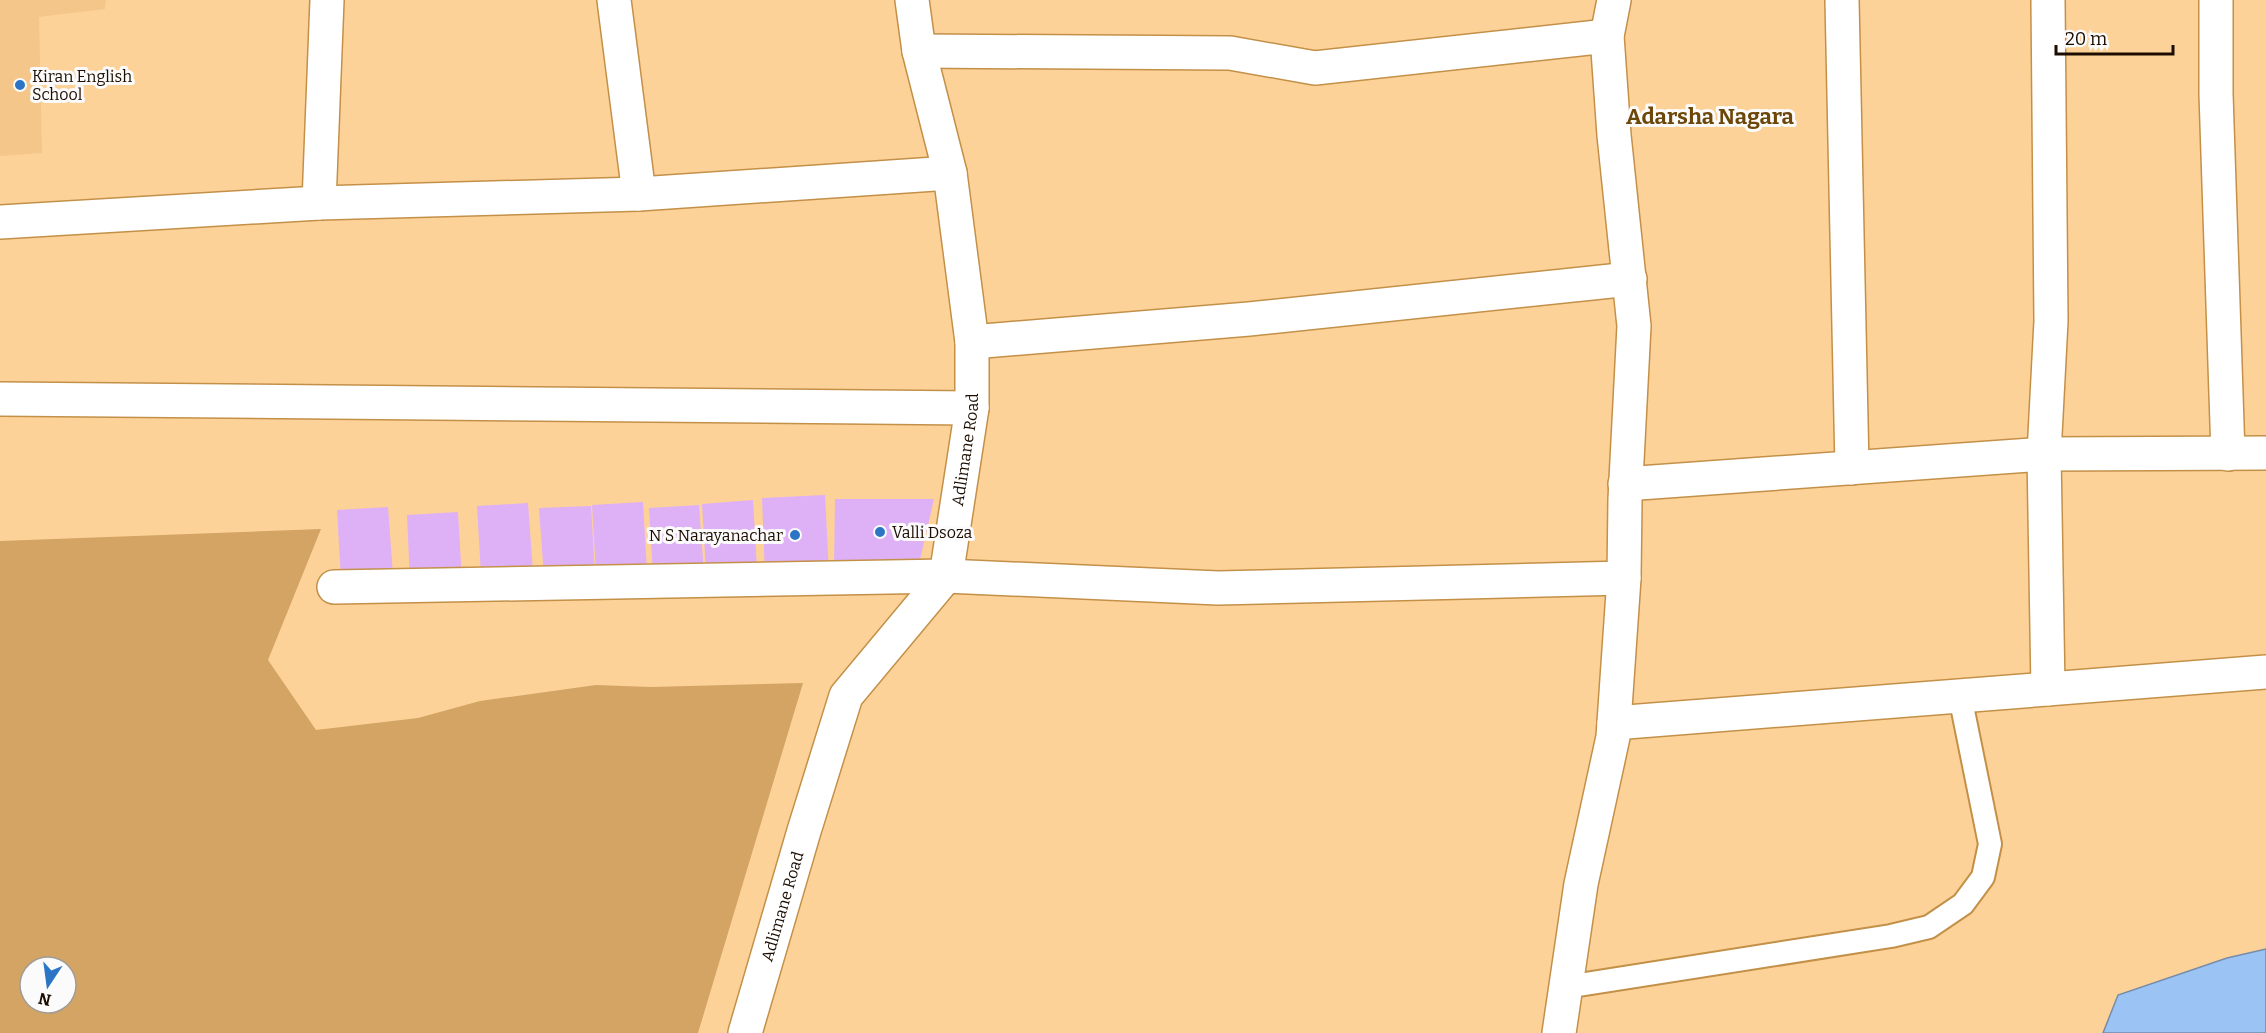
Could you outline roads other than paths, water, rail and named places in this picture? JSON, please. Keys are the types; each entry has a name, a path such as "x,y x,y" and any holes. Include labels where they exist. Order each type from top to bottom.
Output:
{"street":[{"path":"319,203 327,0"},
{"path":"614,0 639,195"},
{"name":"Adlimane Road","path":"745,1033 846,696 946,576 972,408 972,342 950,173 919,51 912,0"},
{"path":"1559,1033 1581,884 1613,737 1624,578 1625,484 1634,326 1614,135 1608,36 1614,0"},
{"path":"1842,0 1852,468"},
{"path":"2048,0 2051,321 2044,454 2048,689"},
{"path":"2216,0 2216,94 2228,454"},
{"path":"919,51 1230,53 1315,68 1608,36"},
{"path":"0,222 319,203 639,195 950,173"},
{"path":"972,342 1249,319 1630,279"},
{"path":"0,399 972,408"},
{"path":"1625,484 2044,454 2266,453"},
{"path":"334,587 946,576 1218,588 1624,578"},
{"path":"1614,723 2266,672"}],"lane":[{"path":"1566,987 1891,936 1929,927 1963,904 1983,877 1990,844 1960,696"}],"water":[{"path":"2266,949 2266,1033 2103,1033 2118,995 2227,958"}],"place":[{"name":"Kiran English School","path":"20,85"},
{"name":"Valli Dsoza","path":"880,532"},
{"name":"N S Narayanachar","path":"795,535"}],"district":[{"name":"Adarsha Nagara","path":"1710,116"}]}
